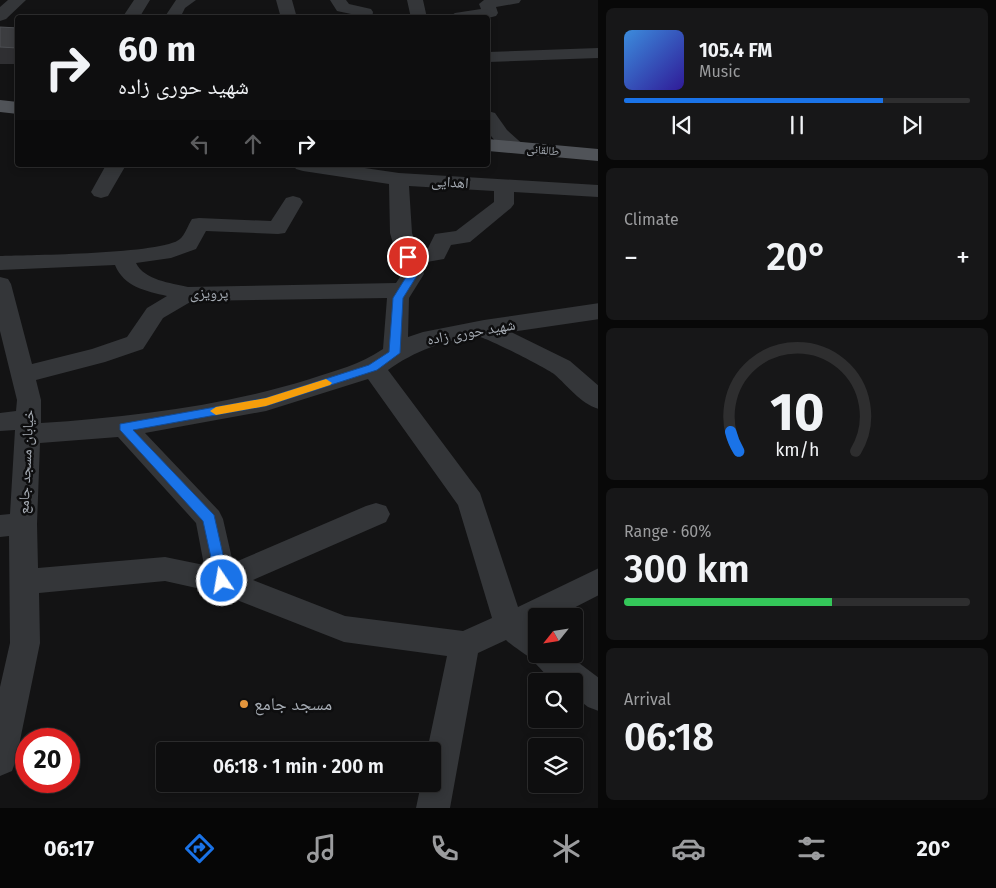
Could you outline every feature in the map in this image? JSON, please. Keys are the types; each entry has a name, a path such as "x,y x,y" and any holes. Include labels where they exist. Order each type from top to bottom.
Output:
{"main road":[{"path":"0,106 15,108"},
{"name":"طالقانی","path":"490,145 598,154"}],"street":[{"path":"3,26 18,0"},
{"path":"132,15 142,0"},
{"path":"174,15 179,5 188,0"},
{"path":"284,0 288,15"},
{"path":"338,0 343,8 365,12 364,15"},
{"path":"415,0 418,15"},
{"path":"476,15 490,13 487,4 513,0"},
{"path":"490,57 598,53"},
{"path":"490,120 500,134 517,148"},
{"path":"101,192 115,167"},
{"name":"اهدایی","path":"317,167 399,179 598,192"},
{"path":"399,179 401,233 413,274 398,298 384,360 470,501 509,625 528,640"},
{"path":"408,257 436,254 443,239 462,237 504,204 504,186"},
{"path":"0,263 123,258 171,251 188,244 199,224 278,228 293,202"},
{"name":"پرویزی","path":"123,258 130,274 150,285 188,294 403,290"},
{"name":"خیابان مسجد جامع","path":"0,284 29,400 28,427 11,525"},
{"path":"23,375 97,356 134,343 155,314 188,294"},
{"name":"شهید حوری زاده","path":"0,422 28,427 124,427 266,402 384,360 423,340 484,328 598,311"},
{"path":"484,328 561,367 598,400"},
{"path":"124,427 209,519 222,581"},
{"path":"222,581 376,514"},
{"path":"0,760 10,667 25,643 24,582 11,525"},
{"path":"24,582 165,569 222,581 344,629 464,645 561,601 598,580"},
{"path":"432,808 464,645"},
{"path":"559,663 592,683"}],"building":[{"path":"0,27 15,28 15,48 0,47"}],"slow traffic":[{"path":"216,411 266,402 326,383"}],"place":[{"name":"مسجد جامع","path":"244,704"}],"route":[{"path":"222,581 209,519 124,427 266,402 373,368 394,353 398,298 413,274 408,257"}]}
